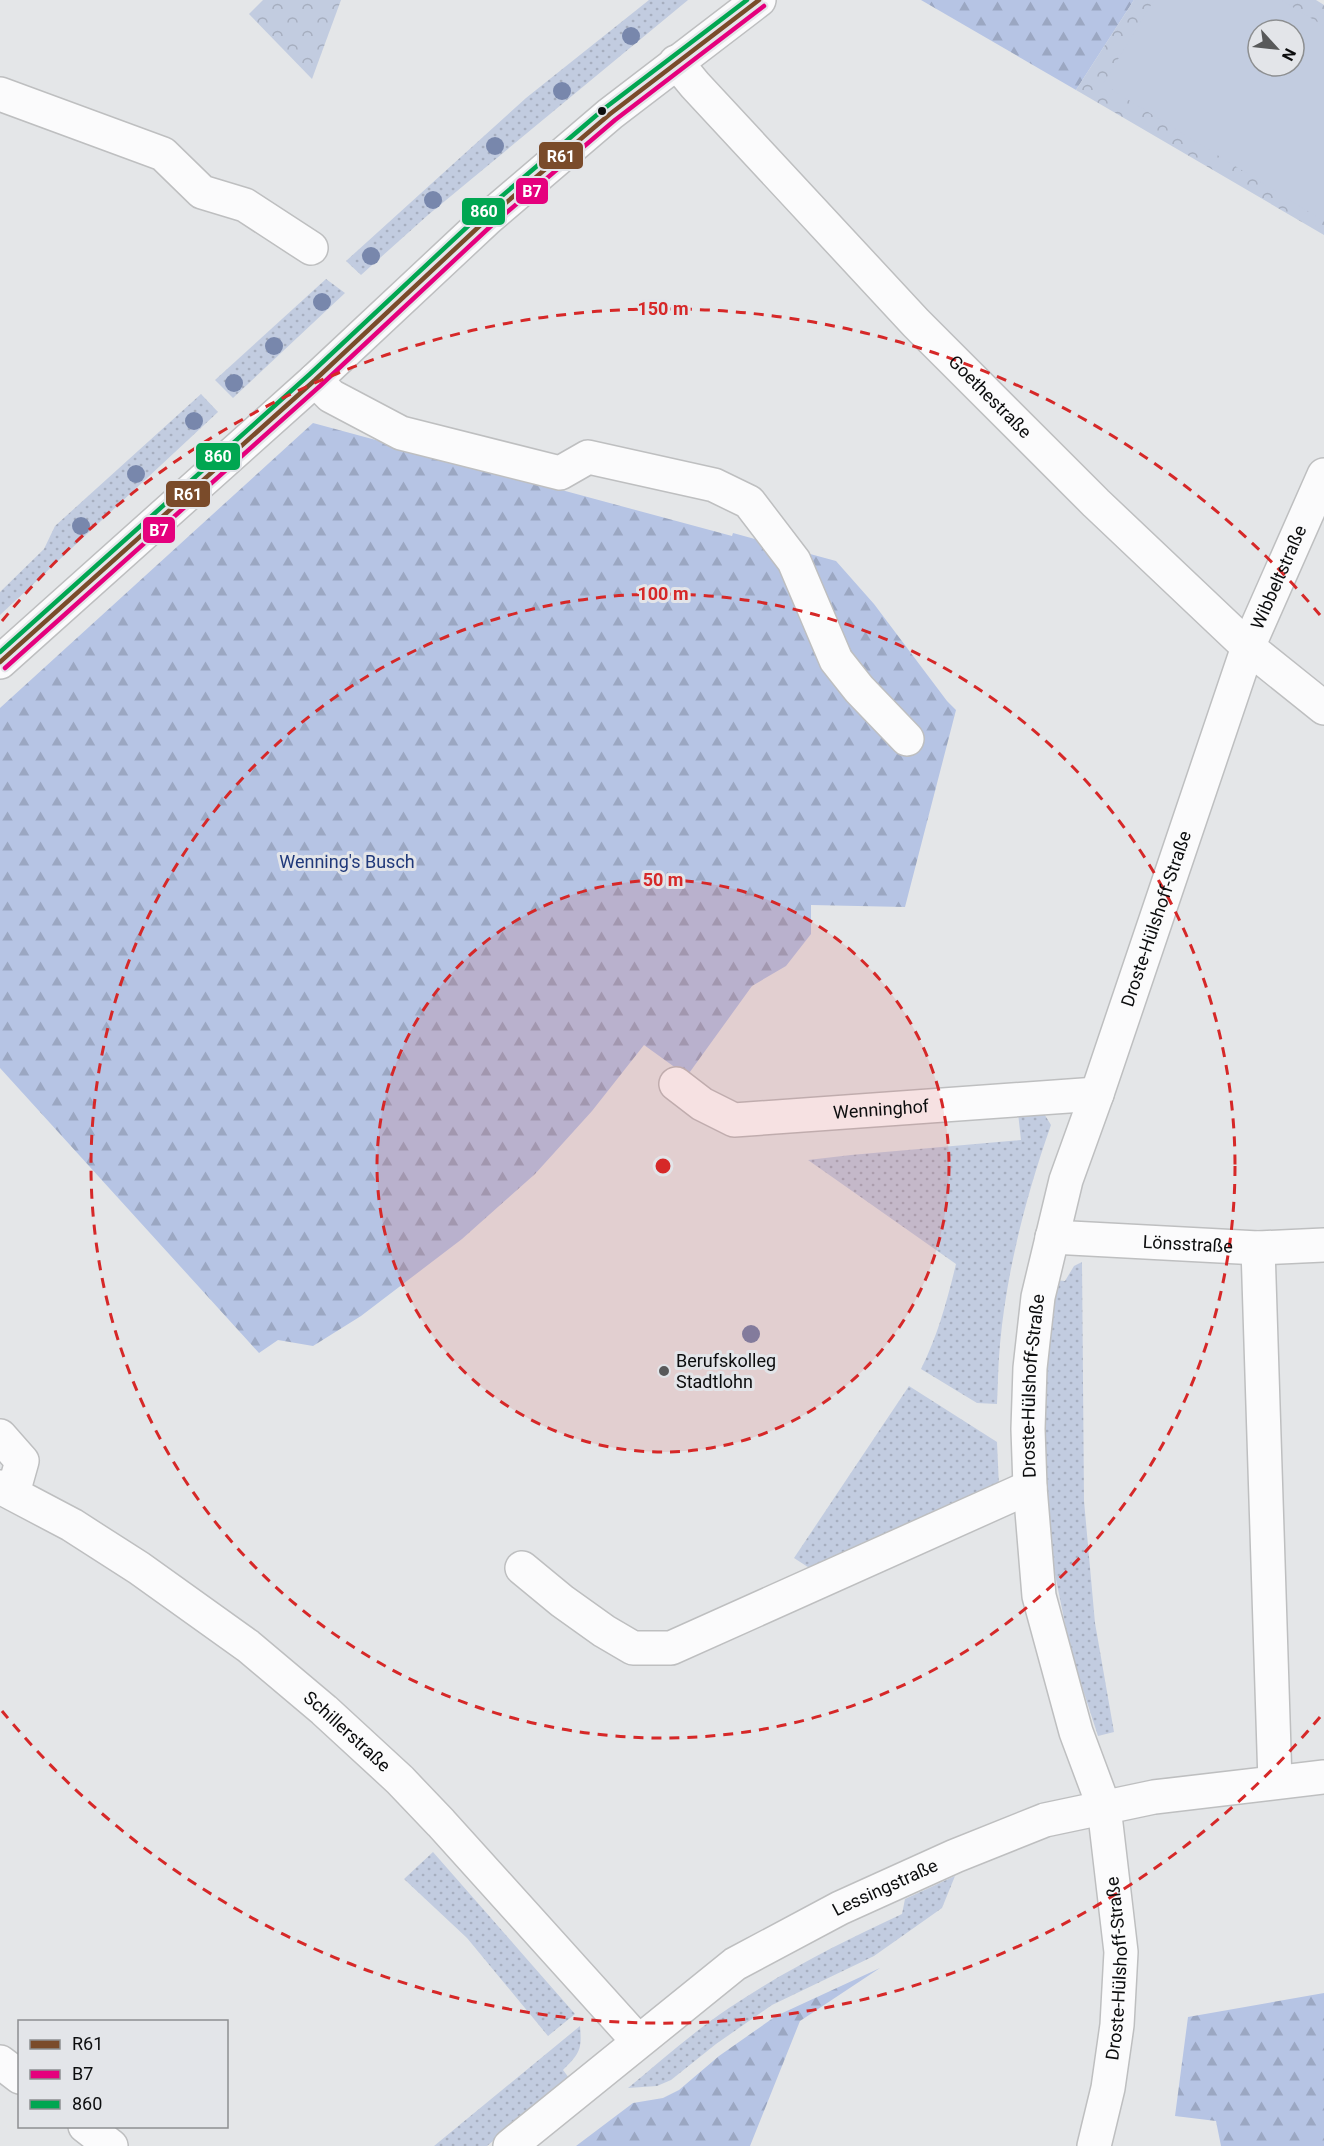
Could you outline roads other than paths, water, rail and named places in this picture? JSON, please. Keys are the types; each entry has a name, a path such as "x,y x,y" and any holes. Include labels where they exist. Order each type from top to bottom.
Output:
{"street":[{"path":"0,662 315,380 487,219 610,114 759,0"},
{"name":"Goethestraße","path":"676,62 916,323 1096,503 1248,647 1324,708"},
{"path":"0,94 163,154 202,192 245,205 311,248"},
{"path":"315,380 331,396 401,433 560,473 588,457 714,485 748,502 794,561 836,660 859,689 907,739"},
{"name":"Wibbeltstraße","path":"1248,647 1324,475"},
{"name":"Droste-Hülshoff-Straße","path":"1094,2146 1108,2088 1117,2025 1121,1952 1104,1807 1076,1732 1039,1596 1030,1486 1028,1429 1030,1368 1038,1297 1066,1180 1248,647"},
{"name":"Wenninghof","path":"676,1084 702,1104 734,1120 1097,1094"},
{"name":"Lönsstraße","path":"1052,1237 1258,1248 1324,1245"},
{"path":"1258,1248 1275,1782"},
{"path":"0,1436 22,1461 7,1490"},
{"path":"522,1568 604,1631 633,1647 671,1648 1030,1486"},
{"name":"Schillerstraße","path":"7,1490 72,1525 139,1568 249,1646 324,1710 400,1780 441,1823 638,2041"},
{"name":"Lessingstraße","path":"510,2146 735,1964 840,1908 956,1856 1044,1820 1154,1797 1324,1777"},
{"path":"0,2062 18,2076"},
{"path":"86,2128 111,2146"}],"place":[{"name":"Berufskolleg Stadtlohn","path":"664,1371"}],"park label":[{"name":"Wenning's Busch","path":"347,862"}]}
